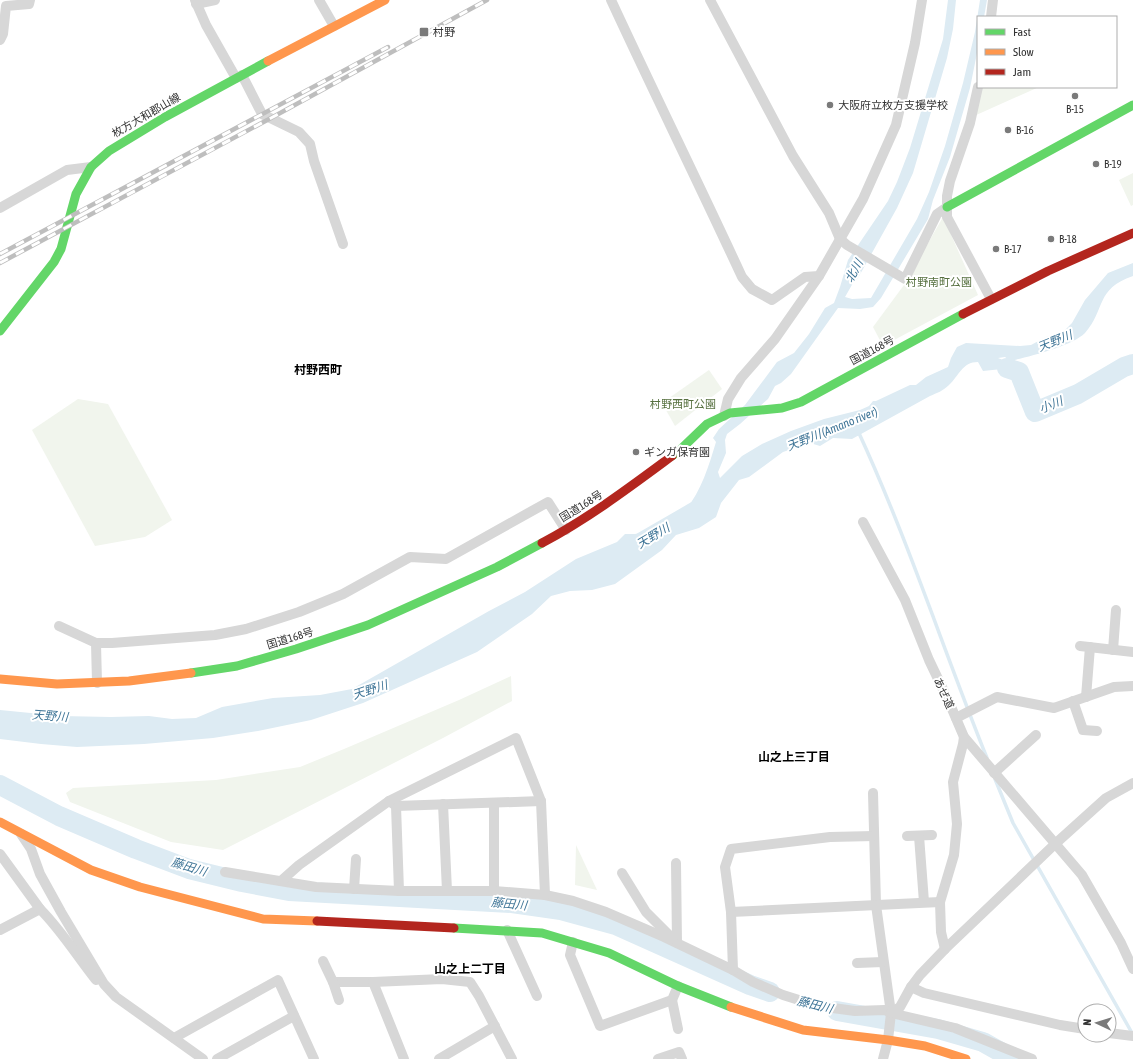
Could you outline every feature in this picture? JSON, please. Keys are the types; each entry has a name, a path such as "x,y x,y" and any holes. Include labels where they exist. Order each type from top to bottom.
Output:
{"main road":[{"name":"枚方大和郡山線","path":"0,331 54,262 61,249 76,194 91,167 109,150 239,76 385,0"},
{"path":"947,207 1133,105"},
{"name":"国道168号","path":"0,679 57,684 97,683 129,681 230,668 296,649 368,625 497,567 566,530 619,496 681,449 707,424 727,414 782,408 801,402 991,299 1066,263 1132,236"},
{"path":"0,822 91,870 140,887 263,919 508,930 542,933 609,954 678,986 717,1002 803,1030 925,1046 966,1059"}],"street":[{"path":"0,40 3,34 6,6 29,4 30,0"},
{"path":"215,0 196,2 206,25 262,114 299,132 310,144 314,161 343,244"},
{"path":"319,0 334,26"},
{"path":"611,0 686,155 742,277 752,289 772,300 805,277 819,276"},
{"path":"710,0 793,156 829,213 844,242 906,279 938,214 947,207"},
{"path":"727,414 728,399 741,378 775,339 844,242 896,125 915,43 922,0"},
{"path":"991,16 993,0"},
{"path":"978,88 970,123 950,181 947,207 948,217 953,229 991,299"},
{"path":"0,208 67,170 91,167"},
{"path":"59,626 96,643 215,635 246,629 299,612 343,594 410,557 446,559 548,502 566,530"},
{"name":"あぜ道","path":"863,522 905,600 929,660 964,736 1082,875 1121,943 1133,969"},
{"path":"1113,650 1116,610"},
{"path":"96,643 97,683"},
{"path":"1086,697 1085,646 1133,652"},
{"path":"956,718 997,697 1054,708 1114,687 1133,686"},
{"path":"1073,701 1083,730 1097,731"},
{"path":"994,773 1036,735"},
{"path":"945,949 941,932 940,902 954,855 957,824 953,782 964,736"},
{"path":"281,881 298,865 393,803 516,738 541,801 545,895"},
{"path":"891,1016 900,1007 911,987 920,975 945,949 1055,844 1106,798 1133,783"},
{"path":"873,793 876,905 891,1016 888,1040 882,1059"},
{"path":"393,803 443,804 541,801"},
{"path":"393,803 399,891"},
{"path":"494,803 494,891"},
{"path":"443,804 447,891"},
{"path":"21,833 31,849 40,874 104,984 116,996 203,1059"},
{"path":"907,836 932,835"},
{"path":"733,970 731,912 725,867 731,849 830,837 874,836"},
{"path":"919,836 924,902"},
{"path":"40,874 39,861 42,853 50,848"},
{"path":"0,854 40,909 55,923 98,983 104,984"},
{"path":"354,889 356,859"},
{"path":"676,863 677,943"},
{"path":"225,872 316,887 399,891 494,891 545,895 573,901 606,912 677,943 733,970 753,982 783,995 818,1006 855,1011 885,1010 891,1016 955,1028 1032,1059"},
{"path":"622,873 646,912 677,943"},
{"path":"731,912 940,902"},
{"path":"0,930 40,909"},
{"path":"508,930 537,996"},
{"path":"573,942 570,954 600,1026 672,1000"},
{"path":"323,961 333,982 339,1000"},
{"path":"857,963 883,962"},
{"path":"333,982 442,979 470,982 512,1059"},
{"path":"174,1038 278,980 310,1058"},
{"path":"372,982 404,1059"},
{"path":"678,986 672,1000 678,1029"},
{"path":"911,987 924,993 1077,1028"},
{"path":"217,1059 294,1016"},
{"path":"439,1059 495,1026"},
{"path":"1117,1034 1133,1036"},
{"path":"658,1059 679,1052 682,1059"}],"green space":[{"path":"981,88 1037,88 974,116"},
{"path":"1133,173 1133,205 1131,206 1119,180"},
{"name":"村野南町公園","path":"943,217 978,295 883,346 873,327 904,285"},
{"name":"村野西町公園","path":"709,370 722,389 675,426 662,403"},
{"path":"78,399 108,404 172,520 145,537 95,546 32,430"},
{"path":"511,676 512,701 443,738 223,850 171,842 70,802 66,793 73,788 216,780 300,767 459,700"},
{"path":"576,845 597,890 575,885"}],"water":[{"path":"948,0 956,0 953,29 947,58 913,173 897,208 858,278 853,283 845,297 852,299 871,298 917,219 929,192 945,146 963,83 977,19 977,53 970,88 950,157 933,200 928,219 881,298 873,307 860,309 838,308 791,374 775,386 768,399 727,434 725,440 726,453 718,472 720,478 742,456 762,444 791,431 824,419 860,410 869,406 873,401 910,385 916,385 926,377 948,367 957,347 966,343 1020,346 1031,345 1046,337 1064,331 1072,323 1085,300 1108,273 1133,263 1133,276 1112,287 1103,300 1092,324 1079,338 1060,347 1010,361 1005,357 998,358 1021,367 1027,383 1022,386 1017,374 1002,369 983,371 978,362 968,364 947,387 852,439 833,438 820,446 810,443 783,452 749,477 739,480 721,503 716,517 699,528 676,535 662,550 615,584 592,590 570,591 551,596 532,614 477,652 363,703 311,720 258,731 213,738 144,744 77,747 0,739 0,710 61,716 149,716 172,719 196,718 222,707 273,698 320,695 352,689 525,592 576,559 617,542 625,534 653,533 663,531 670,527 691,503 701,484 716,442 713,438 719,429 745,405 777,362 794,353 809,334 825,308 834,303 848,260 888,201 897,182 910,148 943,39"},
{"path":"980,0 987,0 984,16 978,16"}],"waterway":[{"name":"小川","path":"1007,368 1019,372 1035,412 1078,394 1124,367 1133,364"},
{"name":"天野川 (Amano river)","path":"858,431 893,511 987,758"},
{"name":"天野川","path":"639,544 696,511"},
{"path":"995,779 1013,823 1132,1033"},
{"name":"藤田川","path":"0,785 59,816 136,849 189,869 242,882 289,891 512,903 561,910 616,925 750,985 770,992"},
{"name":"藤田川","path":"837,1011 938,1029 983,1042 1013,1059"}],"railway":[{"path":"0,263 487,0"},
{"path":"0,254 388,47"}],"traffic: fast":[{"path":"0,331 54,262 61,249 76,194 91,167 109,151 165,117 268,61"},
{"path":"947,207 1133,105"},
{"path":"672,456 707,424 730,413 782,408 801,402 963,314"},
{"path":"191,673 237,666 296,649 368,625 497,567 542,543"},
{"path":"454,928 542,933 609,953 678,986 731,1007"}],"traffic: slow":[{"path":"268,61 385,0"},
{"path":"0,679 57,684 129,681 191,673"},
{"path":"0,822 91,870 140,887 263,919 317,921"},
{"path":"731,1007 803,1030 925,1046 966,1059"}],"traffic: jam":[{"path":"963,314 1048,271 1133,233"},
{"path":"542,543 593,513 672,456"},
{"path":"317,921 454,928"}],"place":[{"name":"村野","path":"424,32"},
{"name":"B-15","path":"1075,96"},
{"name":"大阪府立枚方支援学校","path":"830,105"},
{"name":"B-16","path":"1008,130"},
{"name":"B-19","path":"1096,164"},
{"name":"B-18","path":"1051,239"},
{"name":"B-17","path":"996,249"},
{"name":"ギンガ保育園","path":"636,452"}],"district":[{"name":"村野西町","path":"318,370"},
{"name":"山之上三丁目","path":"794,757"},
{"name":"山之上二丁目","path":"470,969"}],"water label":[{"name":"北川","path":"854,271"}]}
